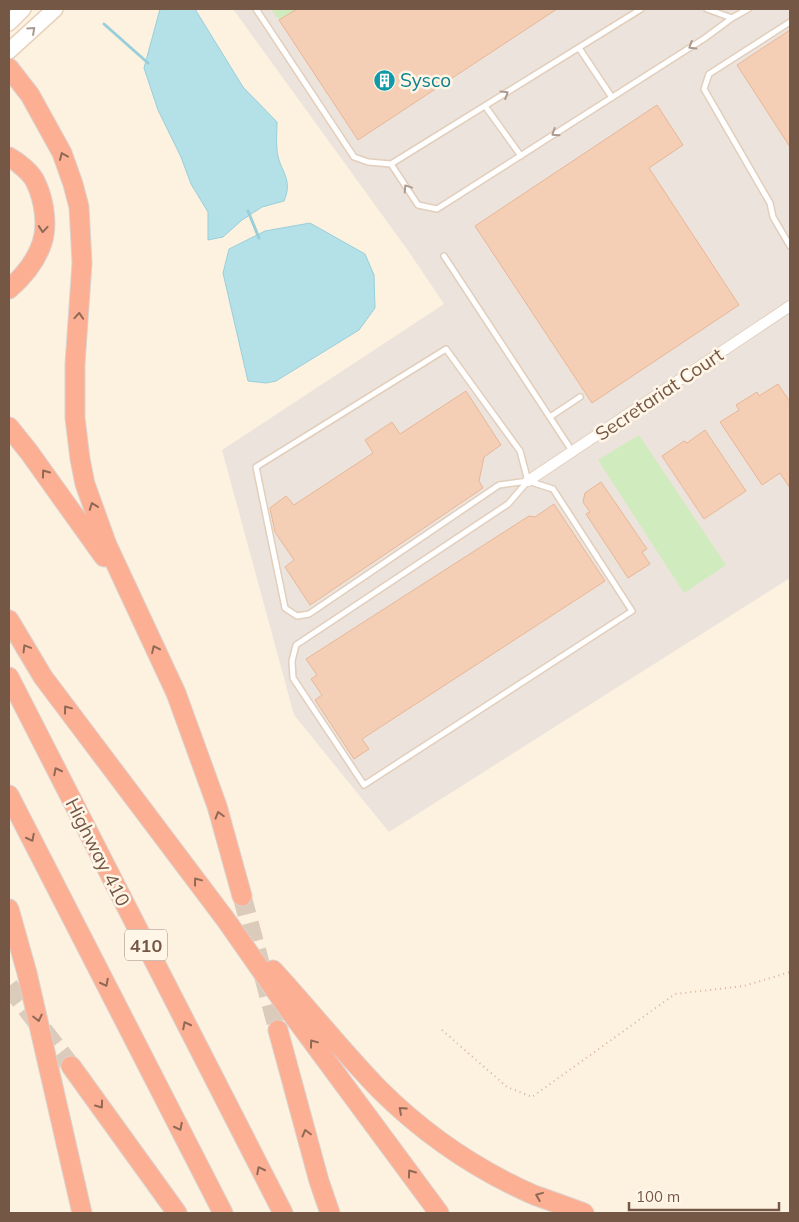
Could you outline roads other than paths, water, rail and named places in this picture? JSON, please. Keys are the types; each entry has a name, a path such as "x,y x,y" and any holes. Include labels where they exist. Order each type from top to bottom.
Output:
{"highway":[{"path":"9,68 30,95 62,153 74,184 79,207 82,263 75,364 75,418 85,484 107,545 176,693 217,806 242,896"},
{"path":"9,157 17,161 36,182 45,212 42,242 33,262 19,281 9,289"},
{"path":"9,427 124,584"},
{"path":"9,620 43,677 226,920 288,1010 439,1213"},
{"name":"Highway 410","path":"9,677 282,1213"},
{"name":"410","path":"9,795 223,1213"},
{"path":"9,909 27,974 82,1213"},
{"path":"226,920 282,979 373,1083 431,1135 483,1169 511,1184 534,1195 584,1213"},
{"path":"278,1030 319,1181 330,1213"},
{"path":"71,1066 177,1213"},
{"path":"72,1169 91,1213"}],"main road":[{"path":"9,23 23,9"},
{"path":"9,51 55,9"}],"street":[{"name":"Secretariat Court","path":"528,481 790,306"}],"lane":[{"path":"256,9 354,157 368,162 391,164 642,9"},
{"path":"707,9 732,18"},
{"path":"391,164 418,205 437,209 748,9"},
{"path":"790,22 709,74 704,89 770,204 773,217 790,246"},
{"path":"579,48 612,96"},
{"path":"485,106 521,156"},
{"path":"444,256 572,452"},
{"path":"528,481 508,504 296,645 292,660 293,678 364,784 632,612 553,489 528,481 499,485 309,614 297,616 285,608 256,467 446,349 520,451 528,481"},
{"path":"550,417 580,397"}],"water":[{"path":"160,9 195,9 243,87 277,122 278,157 287,180 287,193 284,201 262,207 242,220 223,237 208,240 208,212 191,184 181,157 158,110 144,68"},
{"path":"310,223 365,254 374,275 375,308 359,330 276,381 266,383 248,381 223,273 229,249 265,231"}],"waterway":[{"path":"104,24 148,63"},
{"path":"248,211 259,238"}],"tunnel":[{"path":"242,896 278,1030"},
{"path":"9,986 71,1066"}],"place":[{"name":"Sysco","path":"384,80"}]}
